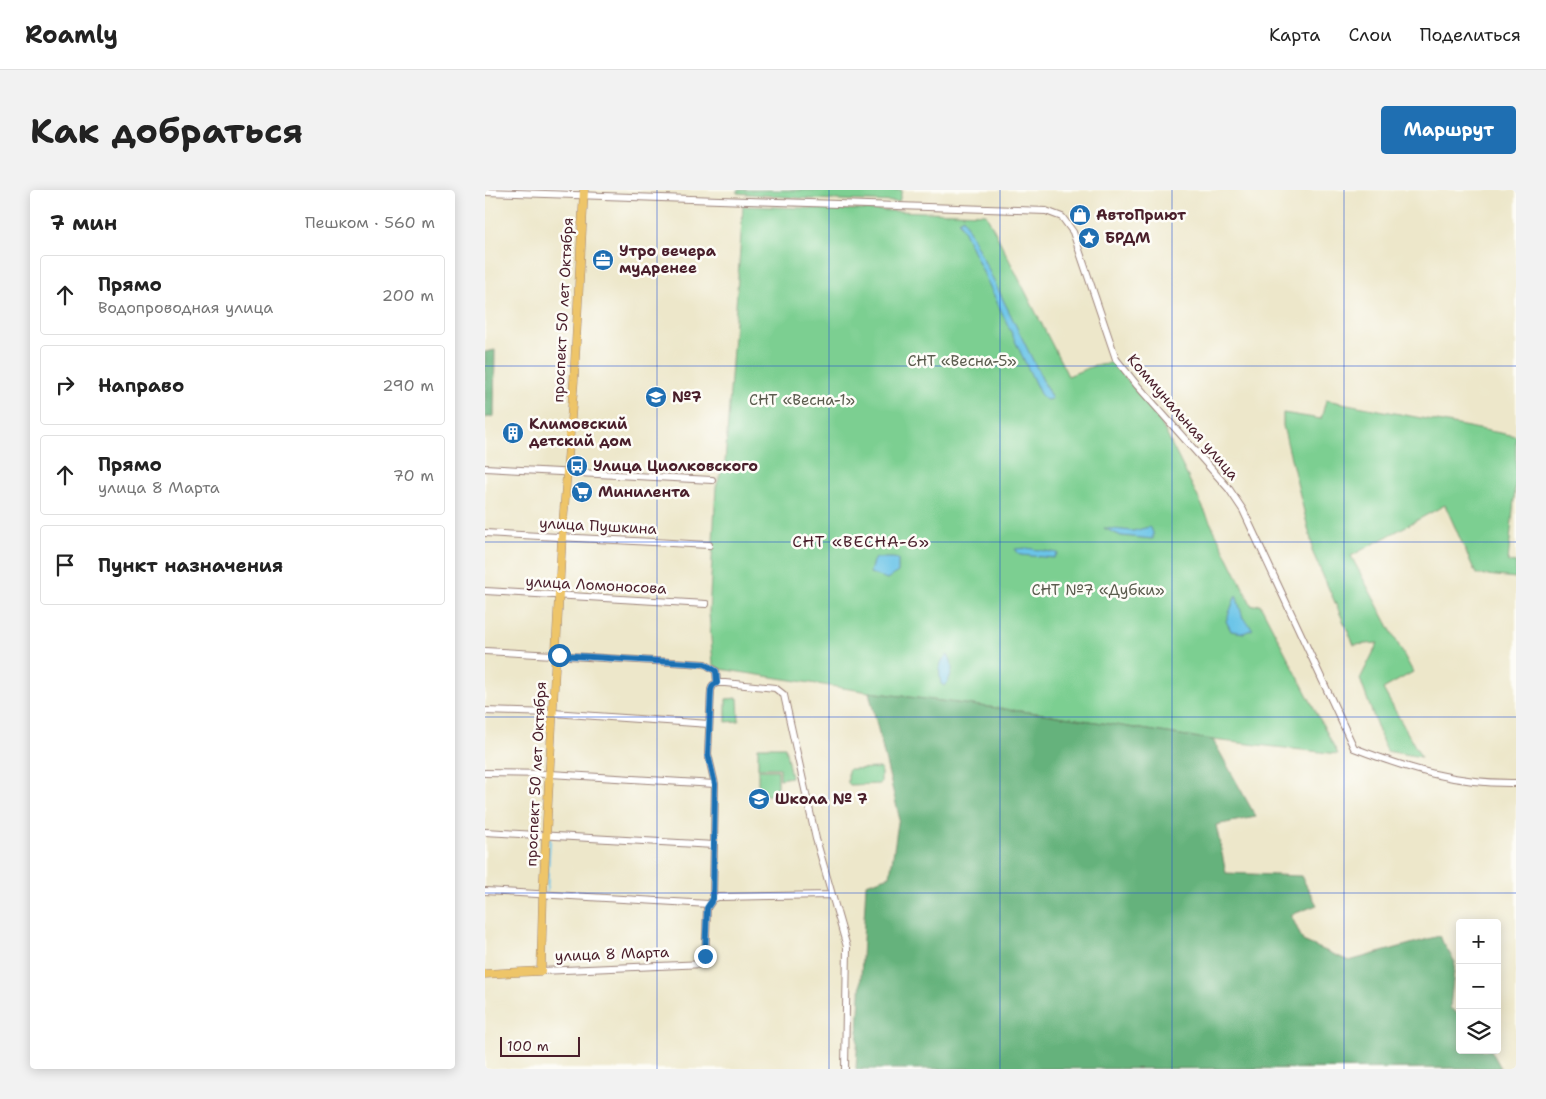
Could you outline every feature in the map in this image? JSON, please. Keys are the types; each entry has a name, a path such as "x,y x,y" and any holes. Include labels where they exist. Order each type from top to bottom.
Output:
{"main road":[{"name":"проспект 50 лет Октября","path":"541,970 543,894 562,537 574,380 584,193"},
{"name":"улица 8 Марта","path":"485,974 541,970"}],"street":[{"name":"Коммунальная улица","path":"485,192 584,193 1046,212 1062,217 1073,232 1116,359 1229,489 1243,510 1354,748 1405,767 1441,776 1481,782 1516,782"},
{"path":"485,468 713,480"},
{"name":"улица Пушкина","path":"485,533 709,545"},
{"name":"улица Ломоносова","path":"485,592 706,604"},
{"path":"485,651 705,664 716,671 717,683"},
{"path":"711,902 715,784 708,754 711,690 713,685 725,682 775,688 784,695 817,839 847,947 845,1069"},
{"path":"485,711 553,713 709,724"},
{"path":"485,773 550,774 715,784"},
{"path":"485,832 714,845"},
{"path":"485,891 711,902 718,897 831,895"},
{"name":"улица 8 Марта","path":"541,970 705,964 707,908 711,902"}],"green space":[{"path":"737,190 902,190 899,202 810,199 737,193"},
{"path":"743,206 986,214 1068,376 1093,366 1113,361 1161,423 1252,606 1260,604 1338,754 1213,740 1044,714 869,692 720,669 713,664 709,613 716,487 725,463"},
{"path":"495,350 494,416 485,418 485,352"},
{"path":"1326,400 1516,436 1516,478 1508,562 1516,563 1516,578 1476,574 1445,505 1351,556 1413,672 1383,689 1421,757 1386,751 1360,679 1378,643 1354,645 1312,551 1312,544 1283,426 1283,413 1321,419"},
{"path":"869,692 1044,714 1213,740 1256,817 1216,825 1226,873 1301,876 1317,905 1291,915 1303,941 1349,961 1439,936 1455,962 1450,1008 1456,1012 1456,1054 1493,1054 1501,1068 856,1069 866,884 890,876 899,816"},
{"path":"738,698 739,721 726,722 726,699"},
{"path":"758,747 785,747 791,777 780,779 780,768 758,768"},
{"path":"880,768 880,784 850,785 848,783 849,769"},
{"path":"758,770 778,770 778,795 758,795"}],"water":[{"path":"963,218 1052,399 1046,400 1040,394 959,221"},
{"path":"1149,527 1153,532 1153,539 1121,536 1104,528 1133,531"},
{"path":"1027,548 1058,553 1054,558 1020,555 1015,549"},
{"path":"876,558 898,559 898,572 887,579 870,573 873,561"},
{"path":"1236,595 1243,618 1253,629 1244,633 1231,631 1226,621"},
{"path":"948,655 952,671 945,686 941,684 940,668 942,660"}],"waterway":[{"path":"547,891 550,838"}],"place":[{"name":"АвтоПриют","path":"1080,215"},
{"name":"БРДМ","path":"1089,238"},
{"name":"Утро вечера мудренее","path":"603,260"},
{"name":"№7","path":"656,397"},
{"name":"Климовский детский дом","path":"513,433"},
{"name":"Улица Циолковского","path":"577,466"},
{"name":"Минилента","path":"582,492"},
{"name":"Школа № 7","path":"759,799"}],"district":[{"name":"СНТ «ВЕСНА-6»","path":"861,541"}],"route":[{"path":"559,655 705,664 716,671 717,683 713,685 711,690 708,754 715,784 713,899 707,908 705,956"}],"park label":[{"name":"СНТ «Весна-5»","path":"962,361"},
{"name":"СНТ «Весна-1»","path":"802,400"},
{"name":"СНТ №7 «Дубки»","path":"1098,590"}]}
